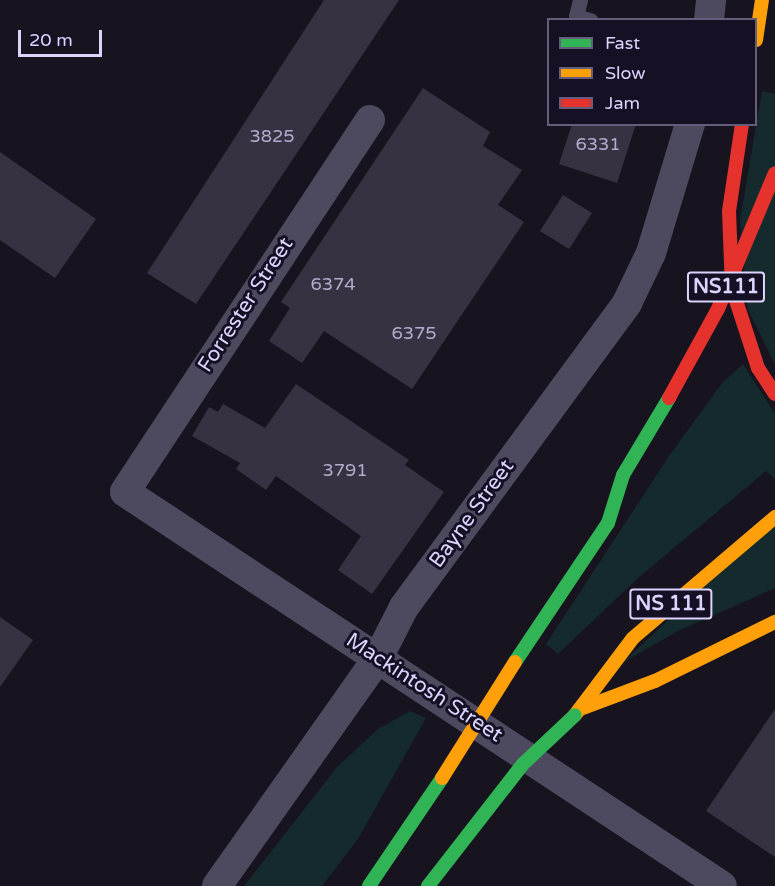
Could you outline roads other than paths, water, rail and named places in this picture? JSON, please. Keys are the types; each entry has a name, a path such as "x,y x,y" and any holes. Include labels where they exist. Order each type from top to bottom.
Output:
{"highway":[{"path":"757,33 762,0"},
{"path":"742,126 729,211 732,288 758,368 775,394"},
{"name":"NS111","path":"369,886 608,523 623,475 718,309 775,173"},
{"name":"NS 111","path":"428,886 488,804 579,711 633,638 775,517"},
{"path":"579,711 655,681 775,622"}],"street":[{"path":"709,18 711,0"},
{"name":"Forrester Street","path":"125,492 370,120"},
{"name":"Bayne Street","path":"218,886 378,658 404,607 627,303 651,253 689,126"},
{"name":"Mackintosh Street","path":"125,492 722,886"}],"lane":[{"path":"580,0 576,16 583,18"}]}
